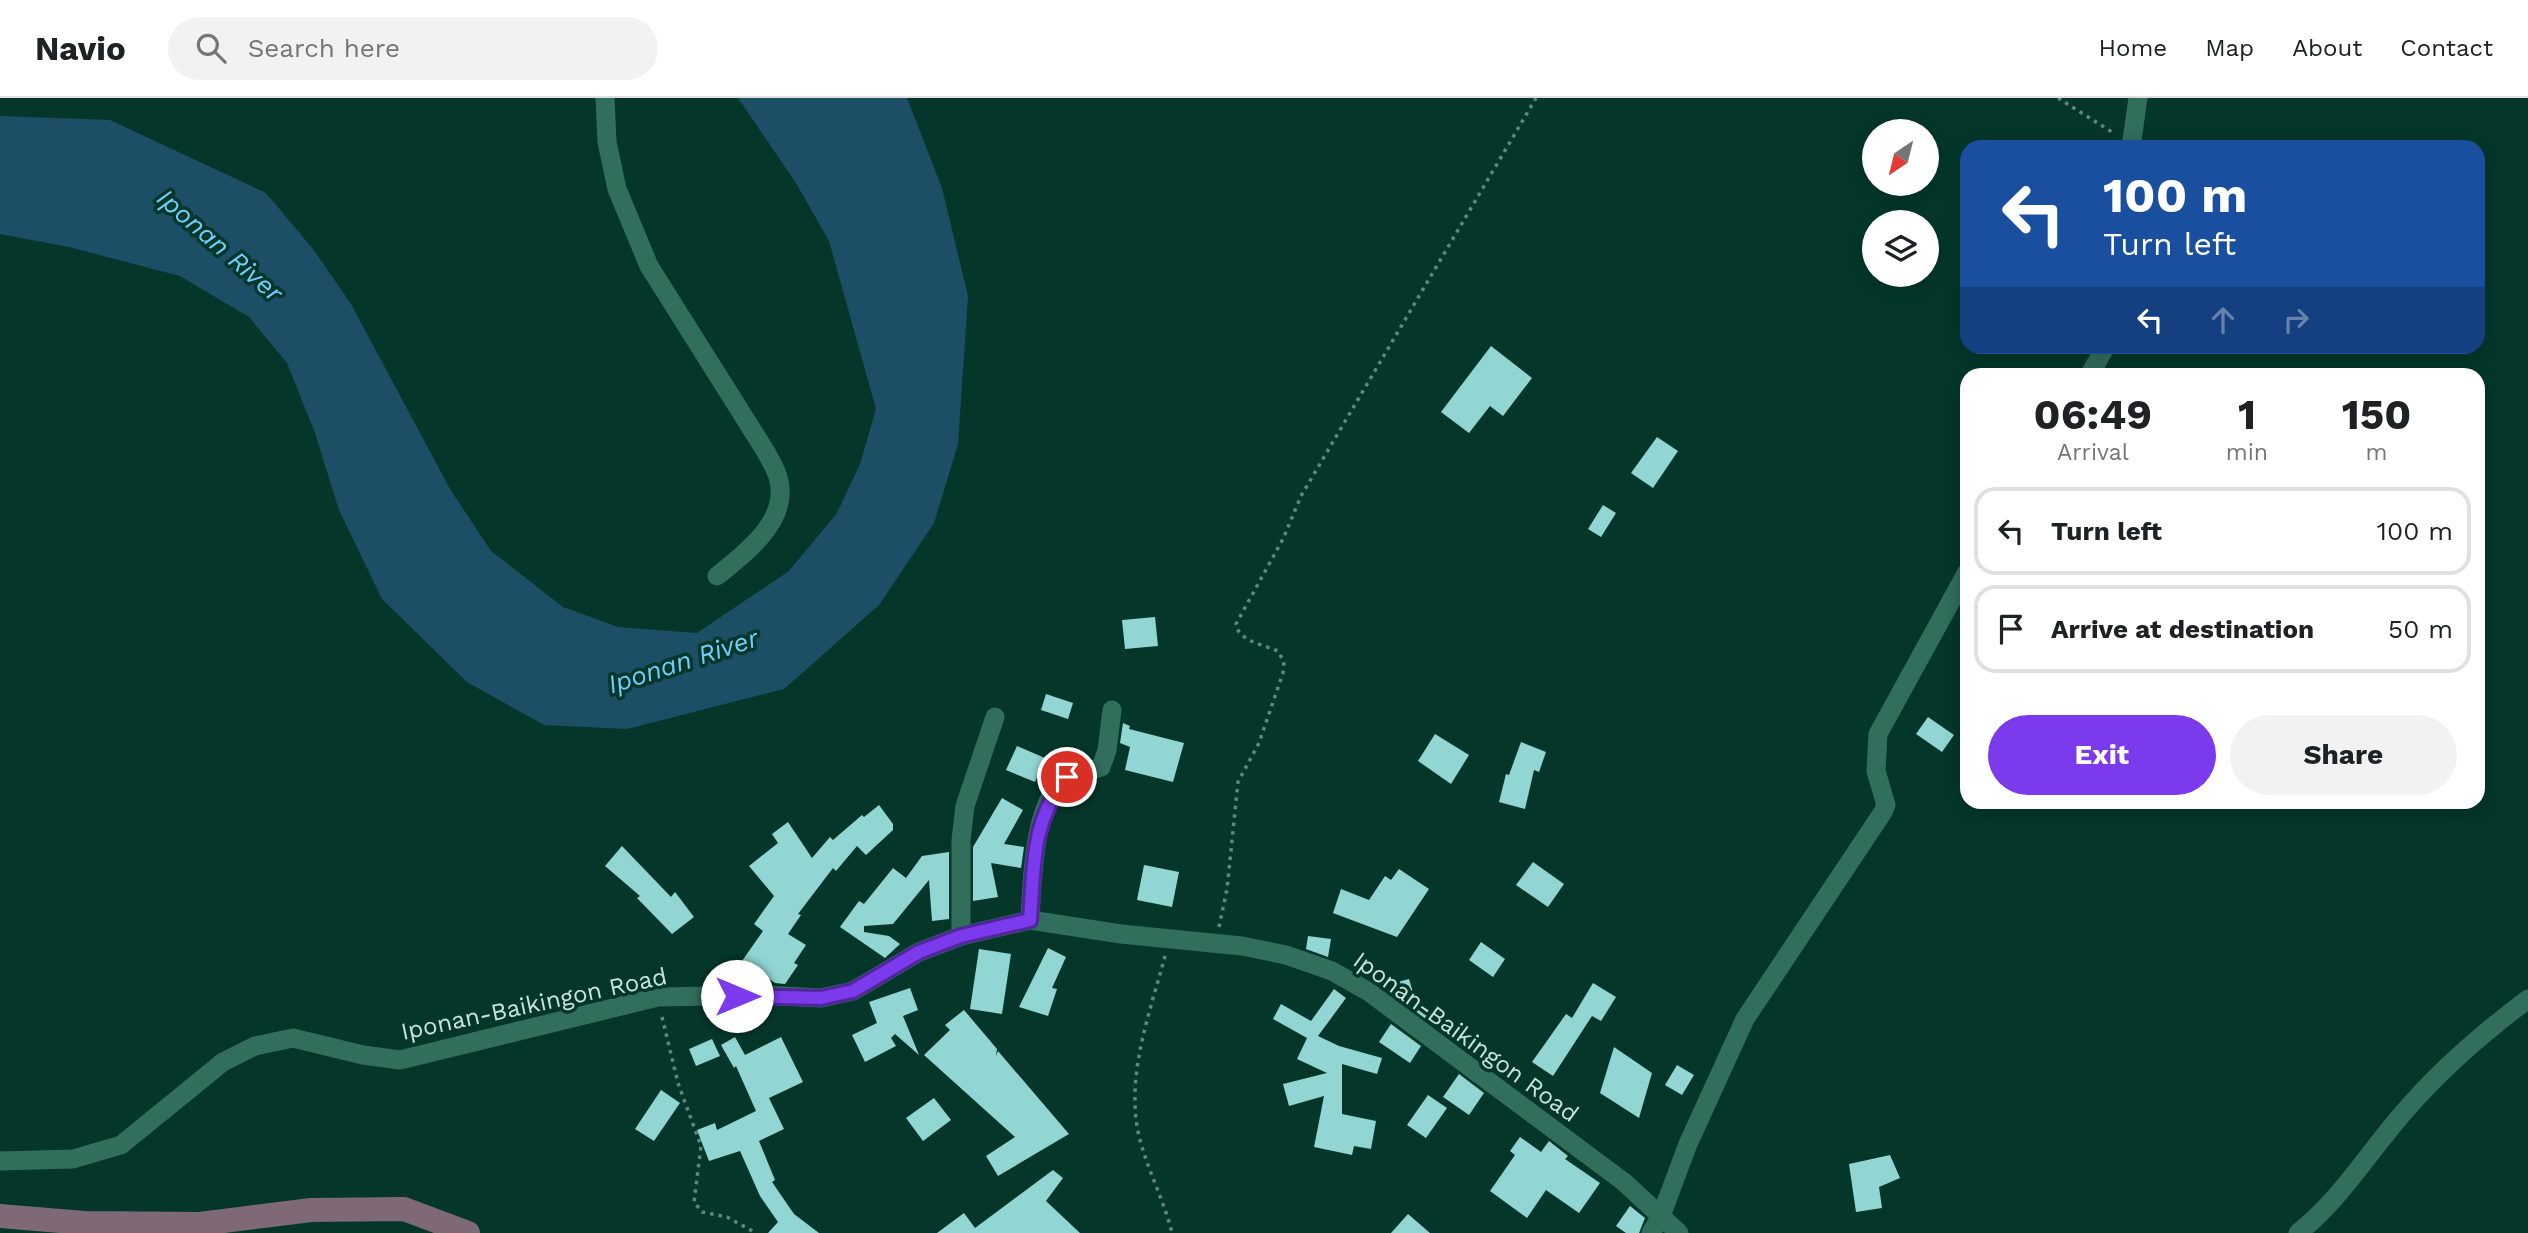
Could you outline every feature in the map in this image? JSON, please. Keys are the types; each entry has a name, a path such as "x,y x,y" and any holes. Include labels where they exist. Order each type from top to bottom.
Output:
{"main road":[{"path":"0,1216 84,1223 200,1224 312,1210 404,1209 468,1233"}],"street":[{"path":"605,98 607,142 617,189 649,266 766,452 779,479 779,500 771,522 754,545 717,576"},
{"path":"2132,140 2138,98"},
{"path":"1651,1233 1661,1216 1689,1144 1745,1019 1883,812 1886,805 1876,771 1878,734 1960,585"},
{"path":"1030,920 1037,831 1052,796 1067,777 1101,767 1107,750 1112,710"},
{"path":"961,936 961,840 965,806 995,717"},
{"name":"Iponan-Baikingon Road","path":"0,1161 73,1159 121,1145 137,1135 223,1062 255,1046 293,1038 363,1055 400,1060 658,997 763,995 821,998 853,991 919,952 961,936 1030,920 1121,934 1215,943 1286,955 1332,971 1369,992 1624,1182 1679,1233"},
{"path":"2298,1233 2338,1198 2376,1146 2446,1068 2528,999"}],"path":[{"path":"1215,943 1227,889 1238,782 1259,743 1283,673 1284,662 1278,651 1243,637 1236,624 1283,539 1301,496 1536,98"},
{"path":"2058,98 2122,140"},
{"path":"1170,937 1143,1041 1135,1087 1139,1135 1172,1233"},
{"path":"658,997 678,1083 701,1146 694,1202 702,1212 727,1217 756,1233"}],"water":[{"name":"Iponan River","path":"738,98 907,98 942,188 968,296 958,444 934,523 879,605 784,689 627,729 544,725 467,682 382,599 339,510 315,433 287,363 249,317 180,276 69,247 0,234 0,116 110,120 266,193 313,249 351,304 450,489 491,551 563,607 618,627 697,633 789,571 837,513 860,464 876,409 829,241 796,183"}],"building":[{"path":"1491,346 1532,378 1503,416 1490,406 1469,433 1441,412"},
{"path":"1657,437 1678,451 1653,488 1631,473"},
{"path":"1603,505 1616,513 1601,537 1588,529"},
{"path":"1155,617 1158,646 1125,649 1122,620"},
{"path":"1046,694 1073,703 1068,719 1041,710"},
{"path":"1928,717 1954,735 1942,752 1916,734"},
{"path":"1123,723 1130,726 1129,729 1184,743 1173,782 1125,770 1130,747 1120,743"},
{"path":"1435,734 1469,755 1451,784 1418,761"},
{"path":"1521,742 1546,752 1539,772 1534,770 1525,809 1499,802 1506,774 1509,775"},
{"path":"1017,746 1045,758 1035,782 1006,770"},
{"path":"1002,798 1023,810 1004,844 1024,847 1021,868 991,863 998,897 973,901 973,847"},
{"path":"879,805 893,824 893,830 866,855 857,846 836,871 833,868 798,914 801,915 788,934 806,945 794,963 798,965 785,984 775,983 742,961 763,931 754,924 774,896 749,866 778,843 772,834 788,822 812,858 830,837 833,840 862,815 864,817"},
{"path":"622,846 671,897 675,892 694,917 672,934 637,898 640,896 605,866"},
{"path":"949,852 949,919 932,921 929,880 893,924 864,926 864,932 889,936 900,944 885,958 840,927 859,901 864,904 893,868 906,878 922,856"},
{"path":"1533,862 1564,884 1548,907 1516,885"},
{"path":"1144,865 1179,872 1172,907 1137,900"},
{"path":"1399,869 1429,889 1397,937 1333,913 1341,889 1369,900 1385,876 1391,880"},
{"path":"1308,936 1331,939 1328,957 1306,949"},
{"path":"1481,942 1505,959 1493,977 1469,960"},
{"path":"1048,948 1066,957 1052,988 1057,989 1048,1016 1019,1007"},
{"path":"979,949 1011,954 1002,1014 970,1009"},
{"path":"1409,979 1418,1009 1437,1022 1434,1025 1396,997 1394,983"},
{"path":"1593,983 1616,997 1601,1021 1592,1016 1553,1076 1532,1062 1566,1014 1572,1018"},
{"path":"910,988 918,1010 903,1016 919,1055 895,1034 891,1038 896,1046 865,1062 852,1035 877,1023 869,1002"},
{"path":"1334,989 1346,998 1318,1036 1339,1046 1382,1058 1377,1074 1342,1064 1342,1114 1376,1121 1371,1149 1354,1146 1352,1155 1314,1147 1324,1096 1289,1106 1283,1084 1327,1073 1297,1059 1307,1038 1273,1019 1281,1004 1311,1021"},
{"path":"964,1010 997,1049 996,1056 998,1051 1069,1134 998,1176 986,1156 1015,1137 924,1055 950,1030 945,1025"},
{"path":"1391,1024 1421,1046 1410,1063 1379,1042"},
{"path":"735,1037 745,1055 781,1037 803,1082 769,1098 784,1129 759,1141 775,1180 772,1182 794,1214 819,1233 768,1233 778,1222 760,1196 740,1151 709,1161 697,1130 715,1123 717,1130 756,1111 736,1066 734,1068 721,1045"},
{"path":"712,1039 720,1056 696,1066 689,1049"},
{"path":"1614,1047 1652,1073 1639,1118 1600,1093"},
{"path":"1677,1065 1694,1075 1682,1095 1665,1085"},
{"path":"1459,1074 1484,1093 1469,1115 1443,1097"},
{"path":"661,1090 680,1103 654,1141 635,1129"},
{"path":"1428,1095 1447,1108 1426,1138 1407,1125"},
{"path":"934,1098 951,1120 923,1141 906,1118"},
{"path":"1520,1137 1541,1152 1549,1141 1568,1156 1565,1159 1600,1183 1579,1213 1546,1190 1527,1218 1490,1191 1515,1155 1510,1151"},
{"path":"1890,1155 1900,1178 1879,1187 1882,1208 1856,1212 1849,1164"},
{"path":"1053,1170 1063,1178 1046,1201 1080,1233 937,1233 964,1213 975,1228"},
{"path":"1630,1206 1645,1218 1639,1233 1626,1233 1616,1226"},
{"path":"1408,1214 1430,1233 1391,1233"}],"route":[{"path":"737,996 821,998 853,991 919,952 961,936 1030,920 1037,831 1052,796 1067,777"}]}
